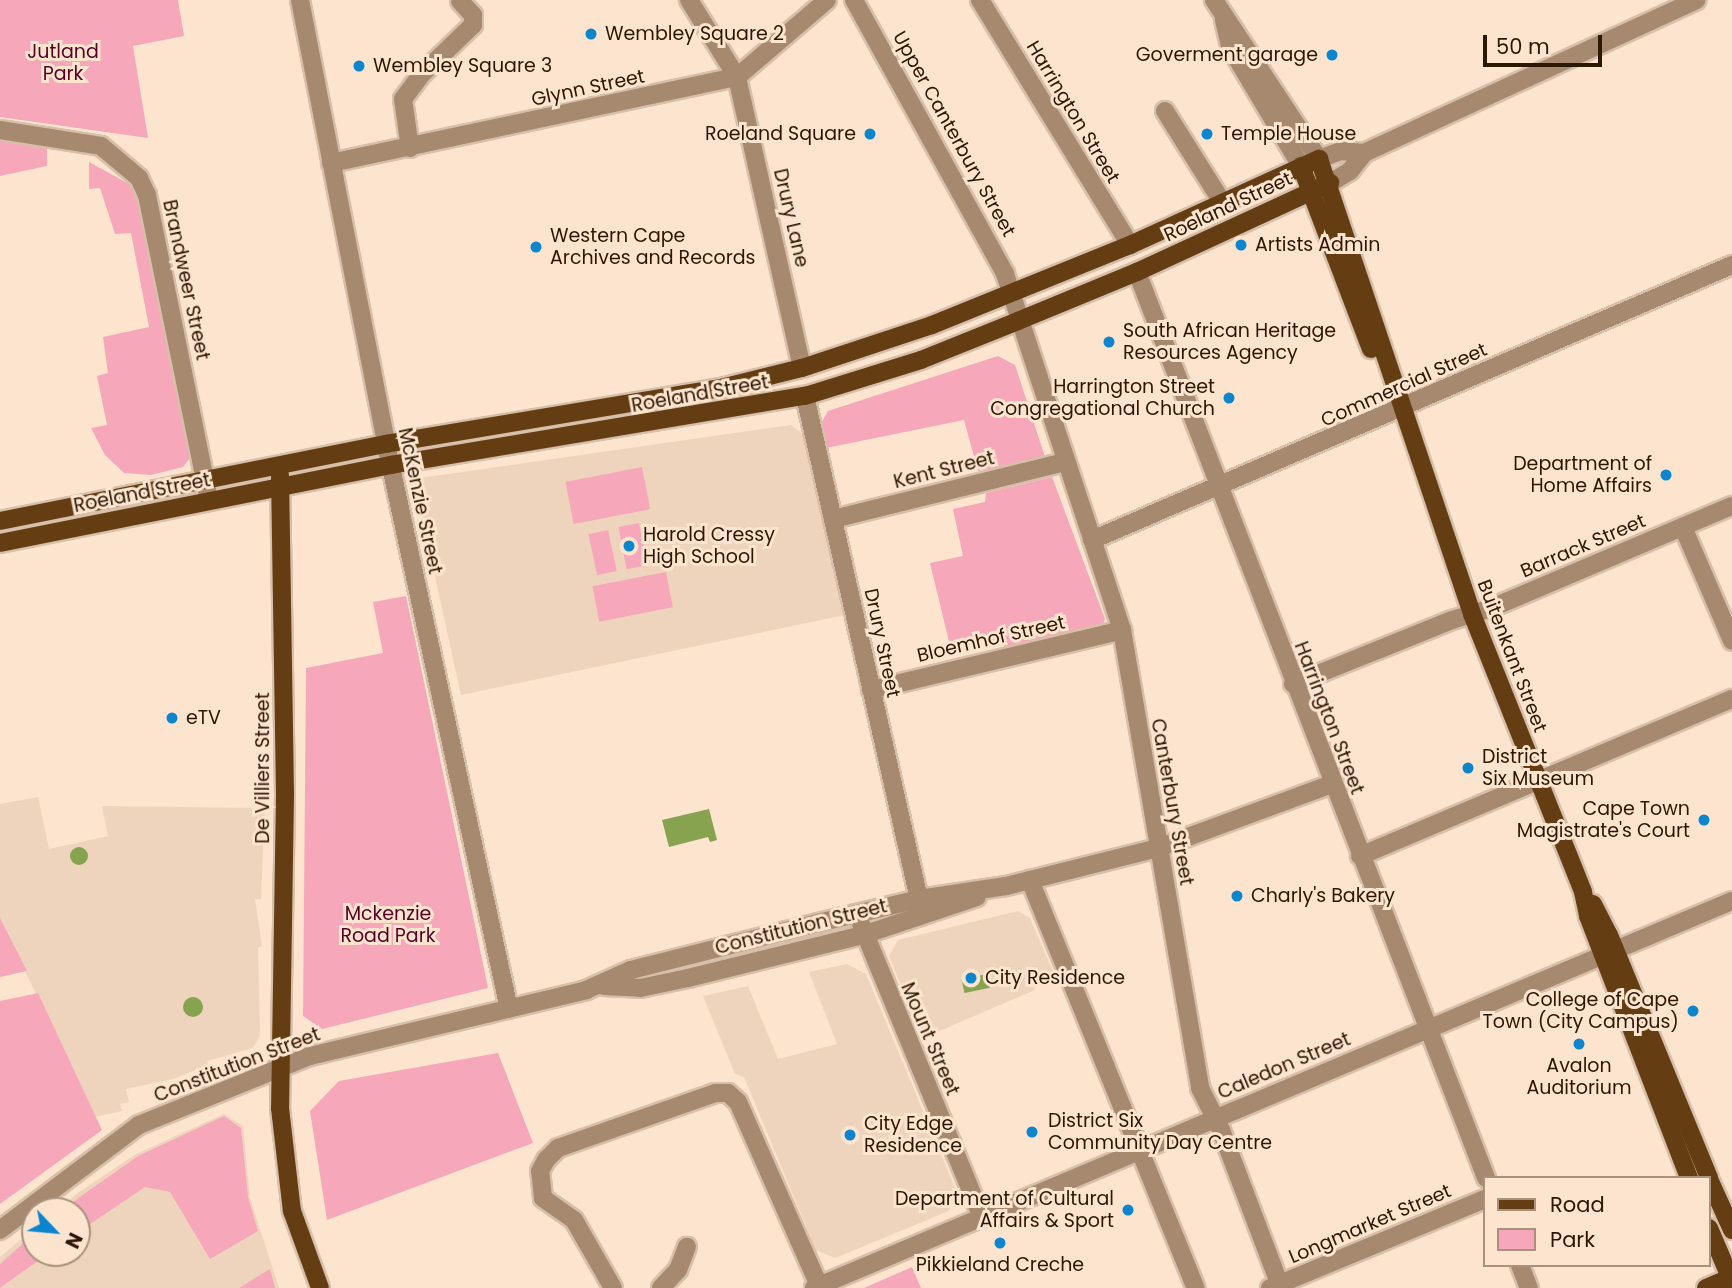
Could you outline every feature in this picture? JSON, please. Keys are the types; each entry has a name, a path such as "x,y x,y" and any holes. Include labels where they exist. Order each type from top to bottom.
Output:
{"main road":[{"name":"Roeland Street","path":"0,521 386,444 721,388 802,368 1009,293 1130,245 1319,159"},
{"name":"Buitenkant Street","path":"1319,159 1330,183 1398,411"},
{"name":"Buitenkant Street","path":"1301,166 1313,190 1408,433 1472,614 1538,781 1583,891 1708,1176"},
{"name":"Roeland Street","path":"0,543 391,465 805,396 921,359 1018,321 1137,272 1330,183"},
{"name":"De Villiers Street","path":"279,467 285,794 278,1070 292,1211 320,1288"},
{"name":"Buitenkant Street","path":"1609,951 1688,1176"},
{"name":"Buitenkant Street","path":"1711,1183 1732,1230"},
{"path":"1706,1288 1731,1279 1711,1233"}],"street":[{"name":"McKenzie Street","path":"300,0 386,444 509,1009"},
{"name":"Drury Lane","path":"689,0 737,77 802,368"},
{"name":"Glynn Street","path":"331,163 737,77 827,0"},
{"name":"Upper Canterbury Street","path":"853,0 999,258 1018,321"},
{"name":"Harrington Street","path":"980,0 1130,245"},
{"name":"Buitenkant Street","path":"1214,0 1257,60 1319,159"},
{"name":"Roeland Street","path":"1330,183 1350,171 1364,153 1697,0"},
{"path":"410,148 403,99 422,74 473,25 473,15 460,1"},
{"name":"Buitenkant Street","path":"1223,16 1230,47 1301,166"},
{"path":"1165,111 1222,202"},
{"name":"Brandweer Street","path":"0,130 101,146 139,178 147,195 209,500"},
{"name":"Roeland Street","path":"1319,159 1341,151 1364,153"},
{"name":"Commercial Street","path":"1092,540 1221,488 1732,265"},
{"name":"Harrington Street","path":"1137,272 1293,684 1485,1176"},
{"name":"Canterbury Street","path":"1018,321 1122,630 1196,1069 1277,1287"},
{"name":"Drury Street","path":"805,396 919,899"},
{"name":"Kent Street","path":"833,519 1065,462"},
{"name":"Barrack Street","path":"1293,684 1472,614 1732,506"},
{"path":"1684,527 1732,641"},
{"name":"Bloemhof Street","path":"871,690 1122,630"},
{"path":"1360,856 1732,699"},
{"name":"Constitution Street","path":"0,1230 139,1125 310,1055 601,986 652,985 863,935 1006,886 1158,848 1332,784"},
{"path":"1030,880 1196,1288"},
{"name":"Constitution Street","path":"601,986 631,970 919,899 1006,886"},
{"name":"Caledon Street","path":"816,1287 1732,901"},
{"name":"Mount Street","path":"858,914 863,935 982,1217"},
{"path":"614,1288 574,1220 543,1198 540,1171 558,1148 715,1093 728,1093 738,1102 816,1287"},
{"name":"Longmarket Street","path":"1277,1287 1484,1199"},
{"path":"661,1288 678,1270 687,1247"},
{"path":"1521,1267 1529,1288"}],"shaded area":[{"name":"Harold Cressy High School","path":"791,425 804,435 845,615 461,695 415,485 420,478"},
{"path":"38,797 49,849 108,836 102,806 265,808 261,899 255,899 262,946 258,948 260,1035 253,1048 207,1061 209,1065 173,1079 126,1089 129,1102 120,1104 122,1111 94,1117 0,918 0,804"},
{"path":"709,809 717,840 710,842 708,837 669,847 662,820"},
{"path":"79,847 85,850 88,856 85,862 79,865 73,862 70,856 73,850"},
{"name":"City Residence","path":"1018,911 1030,918 1054,974 1033,982 1035,990 923,1038 889,956 898,940"},
{"name":"City Edge Residence","path":"847,964 866,974 957,1193 949,1211 835,1258 816,1250 744,1077 735,1074 703,996 748,986 778,1059 837,1044 809,972"},
{"path":"987,974 990,988 964,993 962,979"},
{"path":"193,997 200,1000 203,1007 200,1014 193,1017 186,1014 183,1007 186,1000"},
{"path":"224,1114 243,1126 250,1198 279,1288 0,1288 0,1257 21,1240 21,1267 91,1267 91,1197 73,1197 136,1154"}],"green space":[{"name":"Jutland Park","path":"0,0 178,0 184,36 133,46 148,138 0,117"},
{"path":"0,140 38,143 47,148 47,166 0,176"},
{"path":"89,162 131,185 140,204 192,438 191,456 183,467 151,475 124,473 105,455 91,428 107,425 97,376 108,373 103,337 149,327 131,233 115,234 100,188 89,189"},
{"path":"998,356 1015,365 1046,460 978,471 964,420 826,448 820,425 828,411"},
{"path":"642,467 650,509 574,524 565,482"},
{"path":"1052,477 1105,619 1103,625 1007,647 985,642 951,650 930,563 963,556 953,509 985,502 986,493"},
{"path":"639,523 647,565 627,569 618,527"},
{"path":"608,530 617,571 597,575 588,534"},
{"path":"666,572 673,607 599,622 592,586"},
{"name":"Mckenzie Road Park","path":"406,596 488,988 322,1029 303,1016 306,668 383,653 373,602"},
{"path":"0,918 27,971 0,977"},
{"path":"38,993 102,1130 0,1204 0,1001"},
{"path":"498,1053 533,1143 327,1220 310,1111 339,1081"},
{"path":"224,1116 241,1128 248,1197 258,1231 210,1259 170,1192 145,1187 91,1224 91,1197 80,1197 138,1156"},
{"path":"21,1245 21,1267 29,1267 0,1288 0,1264"},
{"path":"912,1267 921,1288 864,1288"},
{"path":"270,1269 275,1288 239,1288"}],"place":[{"name":"Wembley Square 2","path":"591,34"},
{"name":"Goverment garage","path":"1332,55"},
{"name":"Wembley Square 3","path":"359,66"},
{"name":"Roeland Square","path":"870,134"},
{"name":"Temple House","path":"1207,134"},
{"name":"Artists Admin","path":"1241,245"},
{"name":"Western Cape Archives and Records","path":"536,247"},
{"name":"South African Heritage Resources Agency","path":"1109,342"},
{"name":"Harrington Street Congregational Church","path":"1229,398"},
{"name":"Department of Home Affairs","path":"1666,475"},
{"name":"Harold Cressy High School","path":"629,546"},
{"name":"eTV","path":"172,718"},
{"name":"District Six Museum","path":"1468,768"},
{"name":"Cape Town Magistrate's Court","path":"1704,820"},
{"name":"Charly's Bakery","path":"1237,896"},
{"name":"City Residence","path":"971,978"},
{"name":"College of Cape Town (City Campus)","path":"1693,1011"},
{"name":"Avalon Auditorium","path":"1579,1044"},
{"name":"District Six Community Day Centre","path":"1032,1132"},
{"name":"City Edge Residence","path":"850,1135"},
{"name":"Department of Cultural Affairs & Sport","path":"1128,1210"},
{"name":"Pikkieland Creche","path":"1000,1243"}]}
